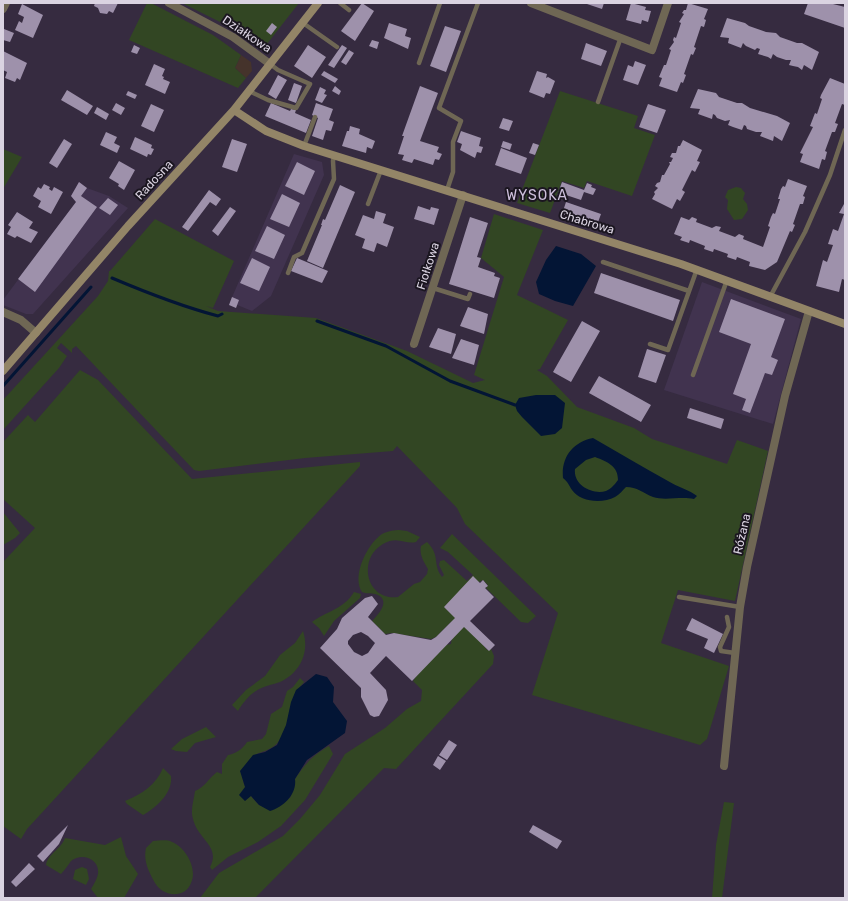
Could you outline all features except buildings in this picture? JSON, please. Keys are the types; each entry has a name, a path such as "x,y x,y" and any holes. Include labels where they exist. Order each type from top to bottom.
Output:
{"street":[{"path":"3,9 6,3"},
{"name":"Działkowa","path":"169,3 233,37 270,64"},
{"name":"Radosna","path":"3,370 128,226 234,110 318,3"},
{"path":"531,3 652,50 668,3"},
{"name":"Chabrowa","path":"234,110 266,131 304,146 697,269 845,324"},
{"name":"Fiołkowa","path":"414,344 463,195"},
{"name":"Różana","path":"724,766 740,607 747,567 776,436 809,310"},
{"path":"3,312 21,320 36,333"}],"lane":[{"path":"340,3 349,10"},
{"path":"419,63 440,3"},
{"path":"447,190 453,172 454,142 461,122 439,108 478,3"},
{"path":"302,23 336,47"},
{"path":"598,102 621,37"},
{"path":"249,90 268,100 296,108 310,84 278,70 270,64"},
{"path":"304,146 315,117"},
{"path":"770,297 805,232 830,175 845,130"},
{"path":"288,273 294,257 302,253 334,179 334,156"},
{"path":"368,204 381,170"},
{"path":"603,262 689,291"},
{"path":"650,344 668,350 697,269"},
{"path":"693,375 727,280"},
{"path":"433,288 468,299 470,294"},
{"path":"679,597 740,607"},
{"path":"727,617 729,627 720,648 721,651 735,653"}],"shaded area":[{"path":"241,55 251,62 252,71 246,78 235,68"},
{"path":"294,154 322,162 324,175 271,296 252,311 230,302"},
{"path":"79,182 87,188 109,196 128,208 33,314 26,314 3,305 3,300 76,202 71,196"},
{"path":"702,282 801,319 773,424 664,390"}],"green space":[{"path":"147,3 151,3 213,35 241,55 235,68 246,78 238,88 129,40"},
{"path":"182,3 299,3 267,44 248,31 238,31"},
{"path":"560,91 638,116 634,128 655,135 632,196 587,181 584,188 562,181 550,213 517,203"},
{"path":"3,149 22,157 3,189"},
{"path":"736,187 741,188 745,193 743,199 747,204 748,210 742,219 734,220 727,209 728,200 725,197 728,190"},
{"path":"494,214 543,230 517,295 568,320 540,369 537,370 547,376 577,407 634,428 652,439 727,464 737,440 768,451 735,601 678,590 661,643 729,666 707,739 700,745 532,695 558,613 465,524 457,508 397,446 393,451 305,458 199,471 194,470 76,346 72,349 72,353 61,343 57,348 67,356 59,368 3,430 3,400 98,296 108,281 109,271 155,219 234,261 213,308 206,306 218,311 316,318 407,351 473,383 485,380 474,375 504,277 481,258"},
{"path":"80,370 98,380 192,479 360,462 360,466 27,829 21,839 3,826 3,562 35,528 3,499 3,442 28,415 35,422"},
{"path":"3,512 20,533 15,538 3,545"},
{"path":"399,530 407,531 420,537 416,542 412,543 397,540 388,541 375,551 370,559 368,568 372,586 378,593 398,597 414,584 420,582 427,574 428,569 422,558 421,552 421,546 427,542 434,552 437,568 442,577 444,575 439,565 440,561 444,560 467,581 473,575 448,552 440,548 452,534 536,616 528,623 521,622 486,588 488,585 483,580 471,586 465,620 487,650 491,649 494,656 493,664 396,769 384,768 255,898 200,898 219,873 283,836 300,819 320,795 345,754 385,728 407,709 421,701 422,690 413,681 419,671 445,645 451,644 453,629 451,622 436,637 431,639 392,633 385,634 372,621 381,611 383,599 375,594 362,592 359,585 360,569 372,543 384,533"},
{"path":"354,592 361,594 360,598 334,621 324,636 319,628 312,622 340,606 350,598"},
{"path":"303,631 305,647 302,661 298,667 287,678 253,693 238,711 232,705 246,690 265,676 280,655 295,643"},
{"path":"300,678 304,682 292,702 287,723 281,738 274,746 256,754 245,767 243,772 244,784 250,795 259,805 290,798 295,784 295,779 310,760 329,746 333,754 305,800 281,826 258,842 228,857 212,870 210,867 213,860 211,848 199,832 192,816 195,791 201,788 217,772 222,774 222,764 228,755 239,751 247,742 262,739 266,734 271,714 282,707 287,691 293,687"},
{"path":"206,727 216,737 195,743 187,752 171,749 182,739"},
{"path":"163,768 171,776 169,788 163,799 143,815 125,801 148,788"},
{"path":"724,802 734,803 722,898 712,898 716,845"},
{"path":"121,837 126,856 138,874 124,898 98,898 91,889 97,878 98,869 96,864 89,858 75,858 61,874 46,865 49,858 61,845 65,838 105,845"},
{"path":"153,841 170,841 186,853 193,871 193,877 188,888 184,892 179,894 168,893 159,888 155,883 149,871 145,857 146,848"},
{"path":"82,867 87,869 89,879 86,885 73,879 75,870"}],"water":[{"path":"556,246 581,254 596,266 573,306 555,301 539,294 536,282 546,260"},
{"path":"536,395 555,395 565,403 562,428 555,434 541,436 517,411 515,405 519,398"},
{"path":"593,438 697,496 694,499 658,498 637,489 626,487 616,496 604,501 592,501 580,497 572,490 563,478 563,470 566,457 574,447","holes":["595,457 611,465 618,475 618,480 610,489 606,491 595,492 584,488 577,480 575,475 575,469 586,460"]},
{"path":"316,674 327,677 334,687 333,702 347,721 345,733 307,760 295,779 292,795 285,803 270,811 259,805 251,796 245,801 239,795 245,787 240,771 253,755 265,752 277,745 286,725 291,702 296,690"}],"waterway":[{"path":"112,278 151,294 192,308 218,316 222,314"},
{"path":"3,386 91,287"},
{"path":"317,321 386,346 450,381 515,405"}],"district":[{"name":"WYSOKA","path":"537,195"}]}
